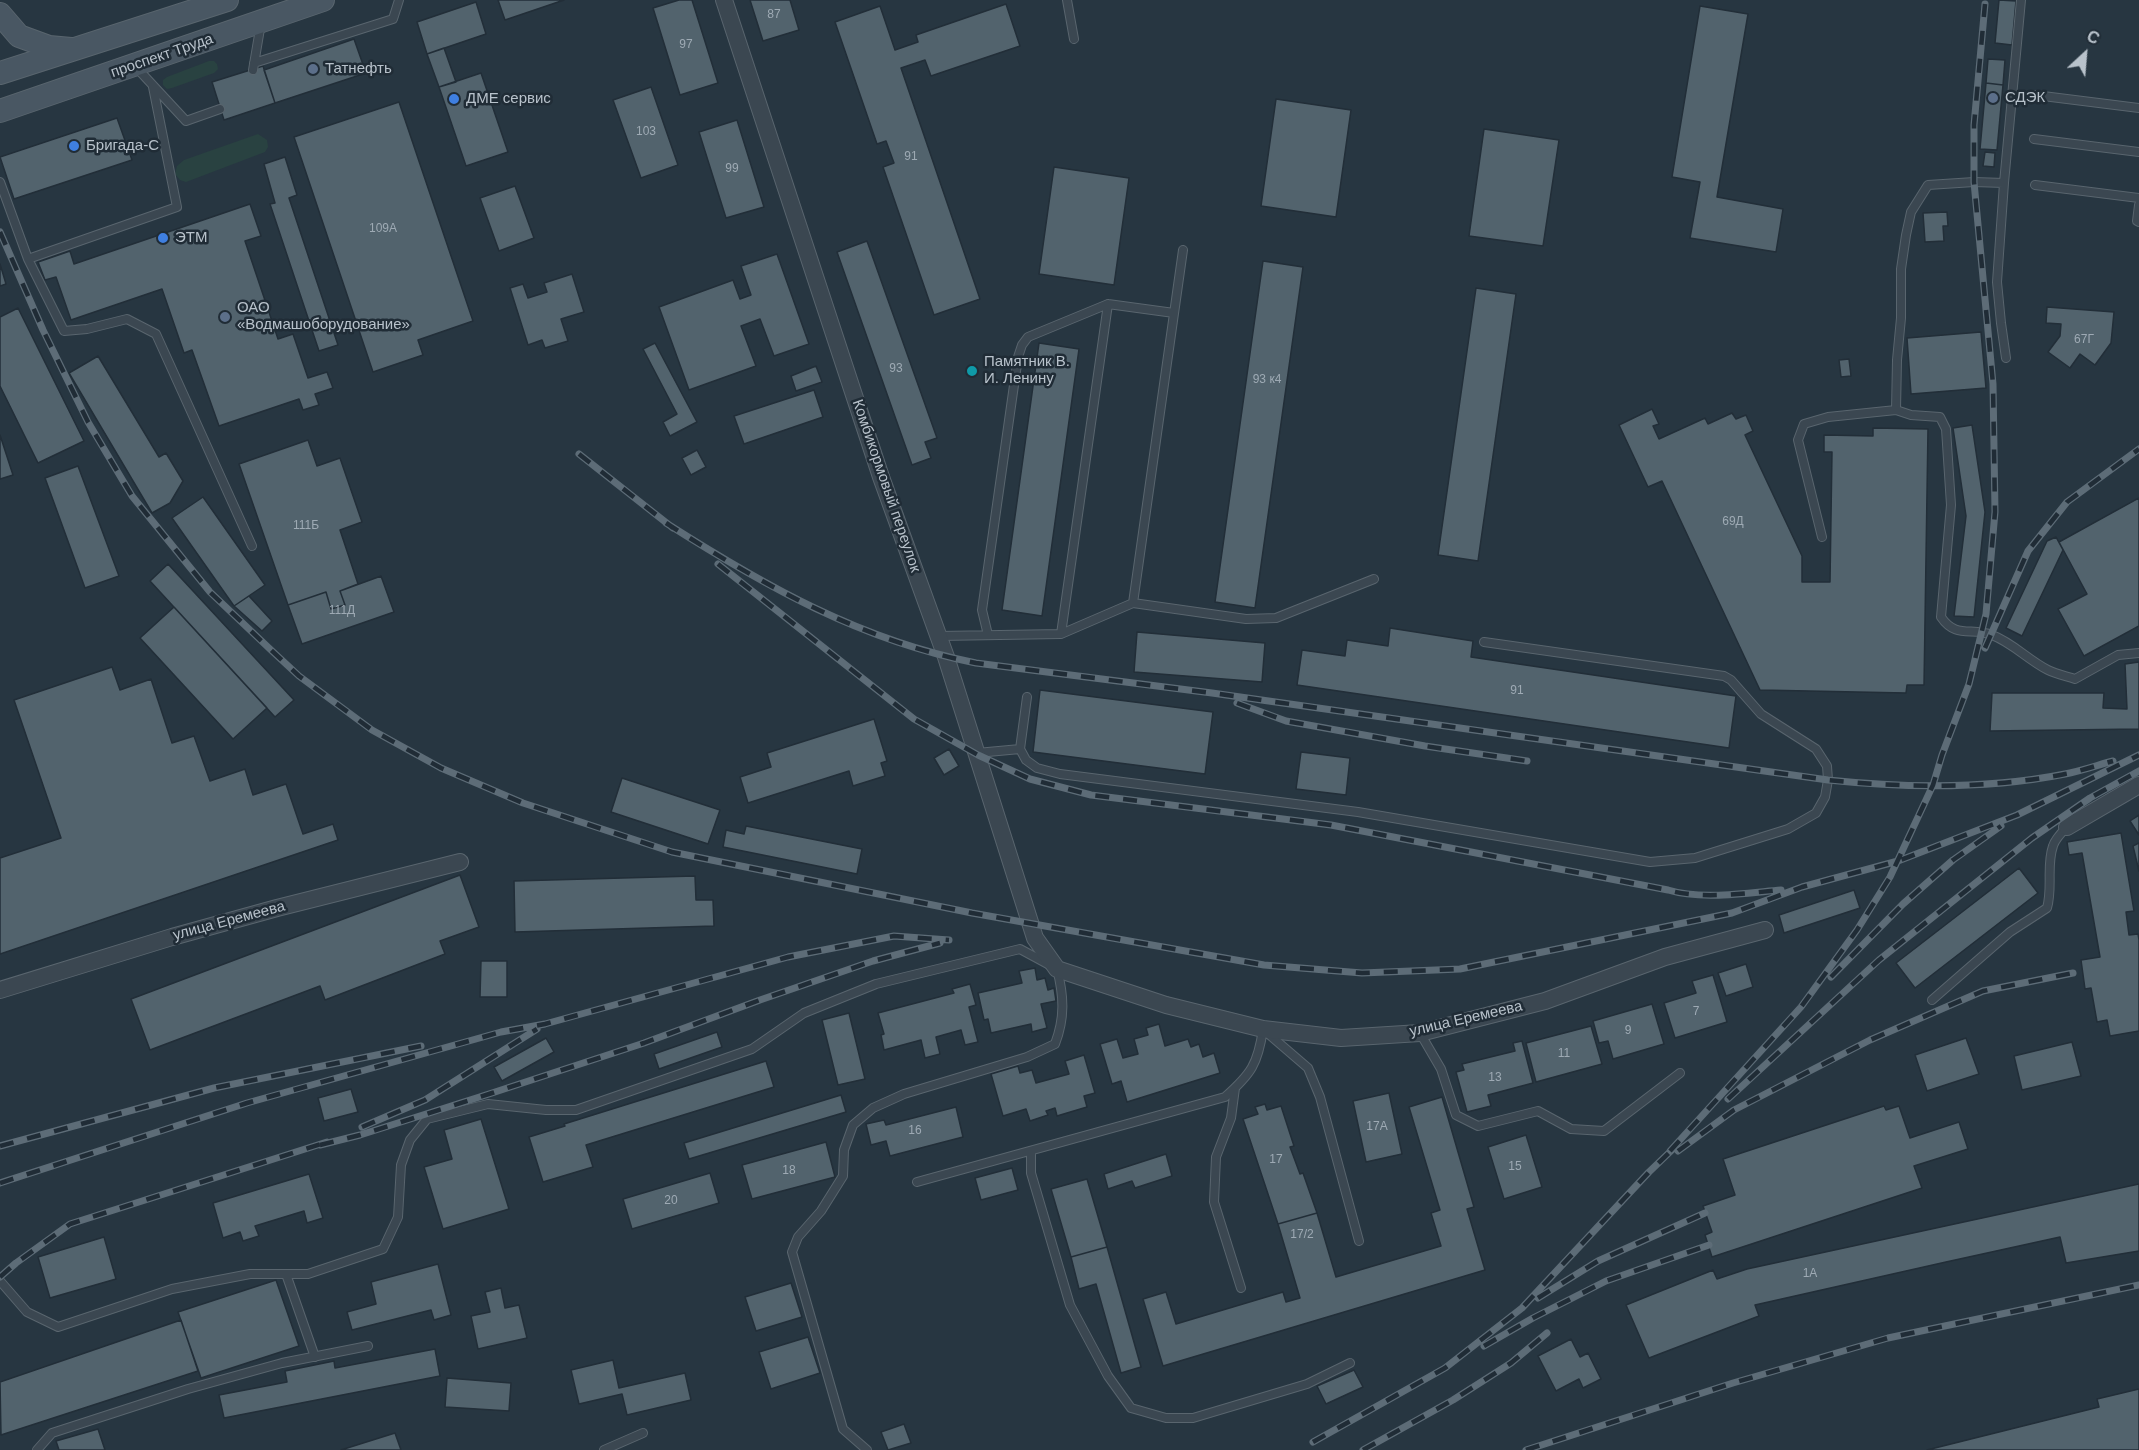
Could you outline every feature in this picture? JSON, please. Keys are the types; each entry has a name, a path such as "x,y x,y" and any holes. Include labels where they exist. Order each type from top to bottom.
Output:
{"main road":[{"path":"0,73 227,0"},
{"name":"проспект Труда","path":"0,111 323,0"},
{"path":"0,14 19,36 49,47 79,49"}],"street":[{"name":"Комбикормовый переулок","path":"723,0 881,477 939,636 1035,938 1057,969"},
{"path":"2067,827 2139,785"},
{"name":"улица Еремеева","path":"0,990 182,934 460,862"},
{"name":"улица Еремеева","path":"1057,969 1166,1005 1263,1029 1341,1038 1420,1032 1545,1001 1665,957 1765,930"}],"lane":[{"path":"261,21 253,66 393,19 399,0"},
{"path":"1068,0 1074,39"},
{"path":"2006,358 1997,282 2021,0"},
{"path":"135,66 186,121 220,109"},
{"path":"28,259 177,207 153,87"},
{"path":"2035,95 2139,108"},
{"path":"2034,139 2139,152"},
{"path":"0,182 28,259 64,331 87,329 127,319 156,334 252,546"},
{"path":"1896,410 1901,268 1911,212 1928,185 2004,183"},
{"path":"2036,184 2139,198"},
{"path":"2139,205 2137,221 2139,222"},
{"path":"1133,603 1183,249"},
{"path":"988,635 982,610 1018,357 1022,345 1028,337 1040,331 1108,304 1174,313"},
{"path":"1061,634 1108,304"},
{"path":"1822,537 1798,440 1804,424 1828,417 1896,410 1911,415 1940,417 1946,429 1951,505 1941,617 1948,627 1960,632 1983,632 2001,638 2048,670 2075,679 2118,655 2139,653"},
{"path":"939,636 1061,634 1133,603 1246,619 1276,618 1374,579"},
{"path":"1027,697 1020,749 1026,760 1037,768 1060,774 1358,812 1650,862 1695,858 1788,829 1816,813 1825,797 1828,780 1827,766 1816,749 1761,714 1724,676 1484,642"},
{"path":"977,753 1020,749"},
{"path":"1932,1000 2010,932 2047,908 2051,894 2050,866 2053,844 2067,827"},
{"path":"0,1281 27,1312 58,1327 172,1289 250,1274 308,1274 383,1249 398,1217 401,1165 410,1140 427,1119 488,1104 546,1110 576,1110 752,1049 804,1012 876,984 1020,949 1057,969 1063,990 1062,1026 1055,1044 1027,1057 904,1094 873,1108 853,1125 844,1150 843,1176 821,1211 798,1237 792,1252 843,1429 867,1450"},
{"path":"917,1182 1225,1097 1246,1079 1259,1052 1263,1029"},
{"path":"1263,1029 1308,1068 1320,1098 1359,1241"},
{"path":"1420,1032 1441,1070 1456,1115 1478,1126 1538,1111 1571,1129 1604,1131 1680,1072"},
{"path":"1235,1088 1231,1118 1216,1157 1214,1202 1241,1288"},
{"path":"1031,1151 1031,1173 1070,1305 1108,1376 1131,1408 1166,1418 1193,1418 1307,1384 1350,1364"},
{"path":"286,1274 315,1357"},
{"path":"37,1450 52,1433 188,1389 282,1363 368,1346"},
{"path":"604,1450 644,1433"}],"green space":[{"path":"209,61 217,64 218,69 214,73 172,88 167,89 163,85 163,80 167,77"},
{"path":"258,134 267,140 268,147 265,152 186,182 180,180 175,174 177,166 184,160"}],"building":[{"path":"498,0 564,0 505,20"},
{"path":"679,0 692,0 718,83 680,95 653,8"},
{"path":"750,0 790,0 799,30 763,41"},
{"path":"1999,0 2016,1 2012,45 1995,43"},
{"path":"476,2 486,34 427,54 417,22"},
{"path":"1006,4 1020,46 931,76 925,60 901,68 980,299 934,315 883,167 894,163 886,141 877,144 835,22 880,6 895,50 918,42 916,35"},
{"path":"1700,6 1748,14 1717,197 1783,209 1776,252 1690,238 1700,182 1672,177"},
{"path":"354,39 366,73 275,103 264,70"},
{"path":"444,48 456,82 439,87 427,54"},
{"path":"1988,59 2005,60 2003,85 1986,83"},
{"path":"263,66 275,103 224,120 212,82"},
{"path":"481,73 508,152 466,166 439,87"},
{"path":"1986,83 2003,85 1997,150 1980,149"},
{"path":"651,87 678,165 641,178 613,100"},
{"path":"1276,99 1351,110 1336,217 1261,206"},
{"path":"399,102 473,321 418,340 423,355 373,372 294,137"},
{"path":"117,118 132,160 14,199 0,157"},
{"path":"737,120 764,207 726,218 699,132"},
{"path":"1484,129 1559,140 1543,246 1469,236"},
{"path":"1985,152 1995,153 1994,167 1983,166"},
{"path":"285,157 297,195 289,198 338,345 319,351 270,204 275,203 264,164"},
{"path":"1054,167 1129,178 1114,285 1039,274"},
{"path":"515,186 534,238 499,251 480,198"},
{"path":"250,204 261,236 245,241 278,339 293,334 308,378 327,372 333,388 315,394 319,405 303,410 299,399 219,426 192,350 184,353 162,289 71,320 56,277 45,280 38,262 70,251 74,264"},
{"path":"1947,212 1948,226 1943,226 1944,241 1925,242 1923,213"},
{"path":"867,241 937,438 925,442 931,458 912,465 837,252"},
{"path":"777,254 809,344 774,356 760,319 741,326 756,366 689,390 659,307 733,280 740,299 751,295 741,266"},
{"path":"1263,261 1303,267 1255,608 1215,602"},
{"path":"0,264 6,284 0,286"},
{"path":"572,274 584,312 561,319 568,341 545,348 542,340 528,345 510,288 523,284 528,298 547,292 544,283"},
{"path":"1476,288 1516,294 1478,561 1438,555"},
{"path":"2047,307 2114,312 2111,343 2095,365 2080,354 2070,368 2048,352 2060,336 2061,324 2046,323"},
{"path":"18,308 84,441 38,463 0,386 0,317"},
{"path":"1981,332 1986,388 1911,394 1907,338"},
{"path":"655,343 697,422 670,436 663,422 677,414 643,349"},
{"path":"1039,343 1079,349 1042,616 1002,610"},
{"path":"98,356 159,457 166,453 183,481 170,503 152,513 69,373"},
{"path":"1849,359 1851,376 1841,377 1839,360"},
{"path":"816,366 822,382 796,391 791,376"},
{"path":"814,390 823,417 744,444 734,416"},
{"path":"1652,409 1659,424 1653,426 1659,439 1705,418 1708,424 1732,413 1736,419 1746,415 1753,431 1745,435 1802,556 1802,582 1830,582 1832,452 1824,452 1824,435 1873,436 1873,428 1928,429 1924,685 1907,685 1906,693 1760,690 1662,481 1648,487 1619,425"},
{"path":"1972,425 1985,512 1974,617 1954,616 1966,516 1953,428"},
{"path":"0,435 13,475 0,479"},
{"path":"308,440 317,466 340,458 362,522 340,530 358,584 340,591 345,605 331,609 326,592 288,605 239,464"},
{"path":"697,450 706,467 691,475 682,458"},
{"path":"78,466 119,576 85,588 45,478"},
{"path":"203,497 265,585 234,606 172,518"},
{"path":"2139,498 2139,626 2084,656 2058,609 2087,594 2059,542"},
{"path":"2056,537 2063,550 2022,636 2006,628 2047,541"},
{"path":"168,564 294,700 275,717 150,581"},
{"path":"381,576 394,612 302,644 288,605 326,592 331,609 345,605 340,591"},
{"path":"249,596 272,621 262,631 234,606"},
{"path":"174,607 267,708 233,739 140,638"},
{"path":"1390,628 1473,641 1471,657 1736,696 1729,748 1297,685 1302,650 1345,656 1347,640 1388,646"},
{"path":"1137,632 1265,643 1262,682 1134,672"},
{"path":"2139,662 2139,729 1990,731 1992,693 2104,693 2103,708 2127,709 2125,664"},
{"path":"112,667 120,690 151,679 172,743 194,736 210,781 245,769 253,795 286,784 303,834 333,824 338,840 0,954 0,858 61,838 14,700"},
{"path":"1040,690 1213,712 1205,774 1033,752"},
{"path":"874,719 887,761 881,763 885,776 853,786 849,771 748,803 740,777 771,767 767,753"},
{"path":"949,749 959,766 944,775 934,758"},
{"path":"1301,752 1350,758 1346,795 1296,789"},
{"path":"622,778 720,810 708,844 611,812"},
{"path":"2139,815 2139,835 2130,821"},
{"path":"746,826 862,849 857,874 723,847 726,830 744,834"},
{"path":"2121,833 2134,911 2126,912 2129,935 2138,934 2139,940 2139,1031 2110,1036 2107,1020 2097,1022 2091,988 2085,989 2081,960 2100,957 2082,853 2069,855 2067,842"},
{"path":"2139,843 2139,871 2133,846"},
{"path":"2019,868 2038,893 1915,988 1896,963"},
{"path":"460,875 479,927 440,941 445,954 325,1000 320,986 150,1050 131,999"},
{"path":"695,876 696,900 713,900 714,926 515,932 514,881"},
{"path":"1854,890 1860,908 1784,933 1779,915"},
{"path":"481,961 507,961 507,997 480,997"},
{"path":"1746,964 1753,987 1726,996 1718,973"},
{"path":"1035,968 1037,980 1045,978 1048,990 1054,988 1056,1001 1041,1004 1047,1028 1032,1032 1031,1024 991,1033 988,1019 984,1020 978,993 1022,983 1019,971"},
{"path":"1713,975 1727,1022 1675,1038 1664,1003 1696,993 1692,981"},
{"path":"970,984 976,1005 969,1007 978,1042 965,1045 961,1030 936,1037 940,1054 925,1058 921,1040 884,1050 881,1035 884,1034 878,1013 954,993 952,989"},
{"path":"1652,1004 1664,1044 1613,1059 1608,1041 1599,1043 1593,1021"},
{"path":"849,1013 865,1079 838,1085 822,1020"},
{"path":"1159,1024 1165,1046 1188,1039 1191,1047 1199,1044 1203,1057 1214,1053 1220,1073 1127,1102 1121,1081 1112,1084 1100,1044 1117,1039 1123,1058 1138,1054 1134,1039 1148,1035 1146,1028"},
{"path":"1591,1026 1602,1064 1536,1082 1526,1043"},
{"path":"717,1032 722,1047 659,1069 654,1054"},
{"path":"546,1038 554,1052 502,1081 494,1067"},
{"path":"1966,1038 1979,1074 1927,1091 1915,1055"},
{"path":"1522,1041 1533,1083 1488,1095 1491,1106 1467,1112 1456,1072 1464,1070 1462,1064 1515,1051 1513,1043"},
{"path":"2072,1042 2081,1076 2022,1090 2014,1056"},
{"path":"1084,1055 1095,1093 1084,1096 1087,1107 1057,1116 1055,1108 1046,1111 1048,1115 1030,1121 1026,1109 1003,1116 991,1074 1018,1066 1020,1073 1032,1070 1036,1083 1069,1074 1065,1061"},
{"path":"766,1061 774,1087 586,1145 593,1167 543,1182 529,1137"},
{"path":"351,1089 358,1112 324,1121 318,1098"},
{"path":"1389,1093 1402,1154 1366,1162 1353,1101"},
{"path":"841,1095 846,1112 689,1159 684,1143"},
{"path":"1442,1097 1474,1207 1467,1209 1485,1270 1163,1366 1143,1299 1166,1292 1176,1324 1283,1292 1286,1302 1300,1298 1278,1224 1317,1213 1336,1277 1441,1246 1431,1213 1440,1210 1409,1107"},
{"path":"1265,1104 1267,1110 1281,1106 1294,1146 1290,1147 1300,1174 1303,1173 1317,1213 1278,1224 1243,1119 1258,1114 1255,1107"},
{"path":"1884,1106 1886,1110 1899,1106 1910,1138 1959,1122 1968,1149 1914,1166 1922,1188 1712,1257 1705,1235 1712,1232 1703,1206 1735,1195 1723,1159"},
{"path":"956,1107 963,1137 890,1156 886,1141 871,1145 866,1124 884,1120 886,1125"},
{"path":"481,1119 509,1209 443,1229 424,1167 452,1159 444,1130"},
{"path":"1526,1135 1542,1187 1504,1199 1488,1147"},
{"path":"826,1142 835,1177 752,1199 742,1165"},
{"path":"1166,1154 1172,1176 1135,1188 1132,1181 1108,1189 1104,1174"},
{"path":"1012,1168 1018,1190 981,1200 975,1178"},
{"path":"710,1173 719,1203 632,1229 623,1199"},
{"path":"309,1174 323,1218 307,1223 304,1211 255,1226 259,1236 243,1241 240,1232 223,1238 213,1203"},
{"path":"1087,1179 1107,1247 1071,1257 1051,1189"},
{"path":"2139,1184 2139,1251 2066,1263 2060,1237 1755,1305 1759,1316 1649,1358 1626,1305 1713,1270 1717,1279 1747,1269"},
{"path":"104,1237 116,1279 50,1298 38,1257"},
{"path":"1107,1247 1141,1367 1121,1373 1096,1284 1079,1289 1071,1257"},
{"path":"438,1264 451,1315 434,1320 431,1310 352,1330 347,1312 376,1304 371,1282"},
{"path":"276,1280 299,1346 201,1378 178,1312"},
{"path":"791,1283 802,1317 756,1331 745,1297"},
{"path":"501,1288 505,1308 519,1305 527,1338 478,1349 471,1316 490,1312 485,1292"},
{"path":"181,1320 198,1371 1,1435 0,1382"},
{"path":"808,1337 820,1373 771,1389 759,1352"},
{"path":"1571,1339 1580,1357 1588,1353 1601,1379 1583,1388 1579,1379 1556,1391 1538,1356"},
{"path":"435,1349 440,1376 224,1418 219,1395 287,1382 285,1371 334,1361 335,1368"},
{"path":"613,1360 619,1388 685,1373 691,1400 627,1415 622,1394 579,1404 571,1370"},
{"path":"1354,1370 1363,1387 1326,1404 1317,1386"},
{"path":"447,1378 511,1383 509,1411 445,1407"},
{"path":"2139,1389 2139,1450 1927,1450 2099,1407 2097,1399"},
{"path":"904,1424 911,1443 888,1450 881,1432"},
{"path":"98,1429 105,1450 59,1450 56,1441"},
{"path":"395,1433 401,1450 341,1450"}],"railway":[{"path":"1670,1151 1801,1007 1857,930 1890,877 1933,785 1969,684 1986,614 1995,512 1993,384 1974,182 1974,125 1985,4"},
{"path":"0,232 43,330 88,422 132,496 210,592 299,676 372,730 441,768 523,803 672,852 972,913 1264,965 1362,973 1460,969 1732,913 1802,887 1898,861 2017,815 2139,755"},
{"path":"1985,648 2028,551 2067,502 2139,449"},
{"path":"579,454 673,528"},
{"path":"666,523 740,568 815,608 893,640 933,653 976,663 1212,693 1857,783 1917,786 1977,785 2065,774 2113,761"},
{"path":"718,564 914,719 978,755 1030,779 1091,795 1331,825 1681,893 1724,895 1781,890"},
{"path":"1237,703 1286,721 1425,746 1527,761"},
{"path":"1728,1099 1879,960 2032,838 2090,798 2139,771"},
{"path":"1831,977 1903,904 1953,860 2001,826"},
{"path":"0,1183 247,1103 501,1032 545,1024 788,957 894,936 949,940"},
{"path":"320,1145 360,1135 492,1093 644,1043 873,961 940,943"},
{"path":"1678,1151 1734,1110 1870,1040 1983,991 2073,973"},
{"path":"362,1127 425,1100 537,1029"},
{"path":"0,1146 214,1088 421,1046"},
{"path":"0,1277 70,1224 327,1142"},
{"path":"1313,1442 1445,1368 1522,1308 1675,1147"},
{"path":"1538,1298 1598,1261 1705,1213"},
{"path":"1484,1346 1606,1281 1709,1245"},
{"path":"1526,1450 1733,1383 1888,1338 2139,1285"},
{"path":"1363,1450 1453,1400 1511,1363 1547,1333"}],"place":[{"name":"Татнефть","path":"313,69"},
{"name":"СДЭК","path":"1993,98"},
{"name":"ДМЕ сервис","path":"454,99"},
{"name":"Бригада-С","path":"74,146"},
{"name":"ЭТМ","path":"163,238"},
{"name":"ОАО «Водмашоборудование»","path":"225,317"},
{"name":"Памятник В. И. Ленину","path":"972,371"}]}
